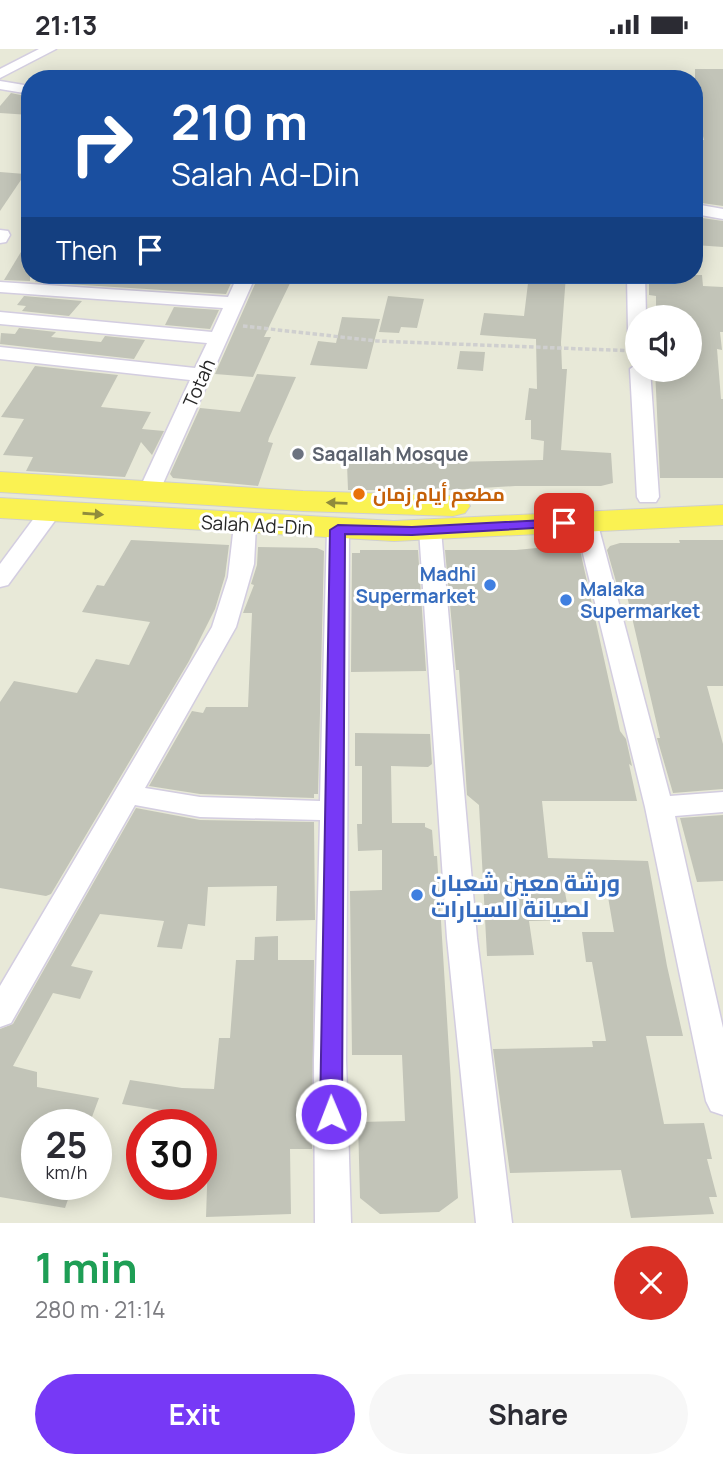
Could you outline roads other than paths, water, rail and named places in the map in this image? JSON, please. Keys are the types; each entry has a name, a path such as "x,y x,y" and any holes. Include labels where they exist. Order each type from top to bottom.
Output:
{"highway":[{"name":"Salah Ad-Din","path":"0,482 437,507 723,492"},
{"name":"Salah Ad-Din","path":"0,508 338,530 430,530 723,515"}],"street":[{"path":"0,74 49,49"},
{"path":"0,100 6,86"},
{"path":"703,210 723,214"},
{"name":"Totah","path":"149,492 243,284"},
{"path":"636,284 637,305"},
{"path":"0,287 235,303"},
{"path":"0,318 222,331"},
{"path":"0,353 202,375"},
{"path":"641,382 649,497"},
{"path":"0,580 51,512"},
{"path":"586,521 659,807 723,1101"},
{"path":"0,1014 224,627 236,600 243,569 246,525"},
{"path":"333,1223 330,1060 338,530"},
{"path":"430,530 462,938 494,1223"},
{"path":"127,795 200,807 335,811"},
{"path":"659,807 723,802"}],"place":[{"name":"Saqallah Mosque","path":"298,454"},
{"name":"مطعم أيام زمان","path":"359,494"},
{"name":"Madhi Supermarket","path":"490,585"},
{"name":"Malaka Supermarket","path":"566,600"},
{"name":"ورشة معين شعبان لصيانة السيارات","path":"417,895"}]}
